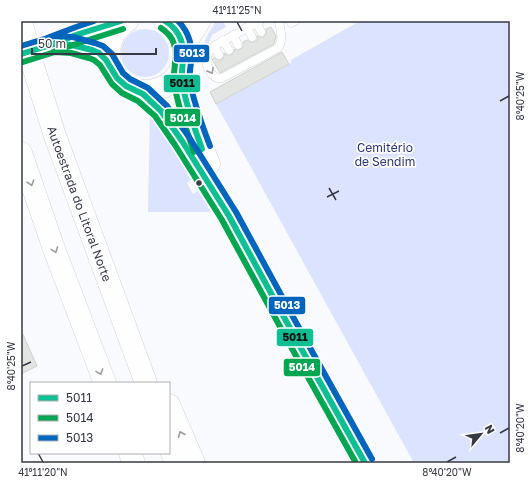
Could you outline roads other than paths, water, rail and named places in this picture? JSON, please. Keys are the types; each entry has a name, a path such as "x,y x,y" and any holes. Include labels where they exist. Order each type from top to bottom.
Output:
{"main road":[{"name":"Autoestrada do Litoral Norte","path":"21,21 32,63 64,162 146,382"},
{"path":"165,21 169,23 182,39 182,80 192,121 229,216"},
{"path":"21,54 118,22 118,28 112,36 109,47 108,58 111,68"},
{"path":"54,44 72,45 92,50 99,54 106,60 117,78 126,86 136,90 149,99 171,123 229,216 365,463"},
{"path":"136,90 152,91 170,84 178,75 183,57"},
{"path":"21,153 54,249 105,382"},
{"path":"86,222 159,382"},
{"path":"170,407 194,463"},
{"path":"170,448 176,463"}],"street":[{"path":"54,44 75,30 84,21"},
{"path":"183,57 191,35 200,21"}],"lane":[{"path":"261,32 258,22 214,46 209,51 207,56 207,62 212,76 219,79 222,78 228,71 270,48 278,48 282,38 278,21"},
{"path":"247,27 252,37"},
{"path":"233,35 238,45"},
{"path":"223,40 229,50"},
{"path":"214,46 219,55"}],"park label":[{"name":"Cemitério de Sendim","path":"385,154"}]}
